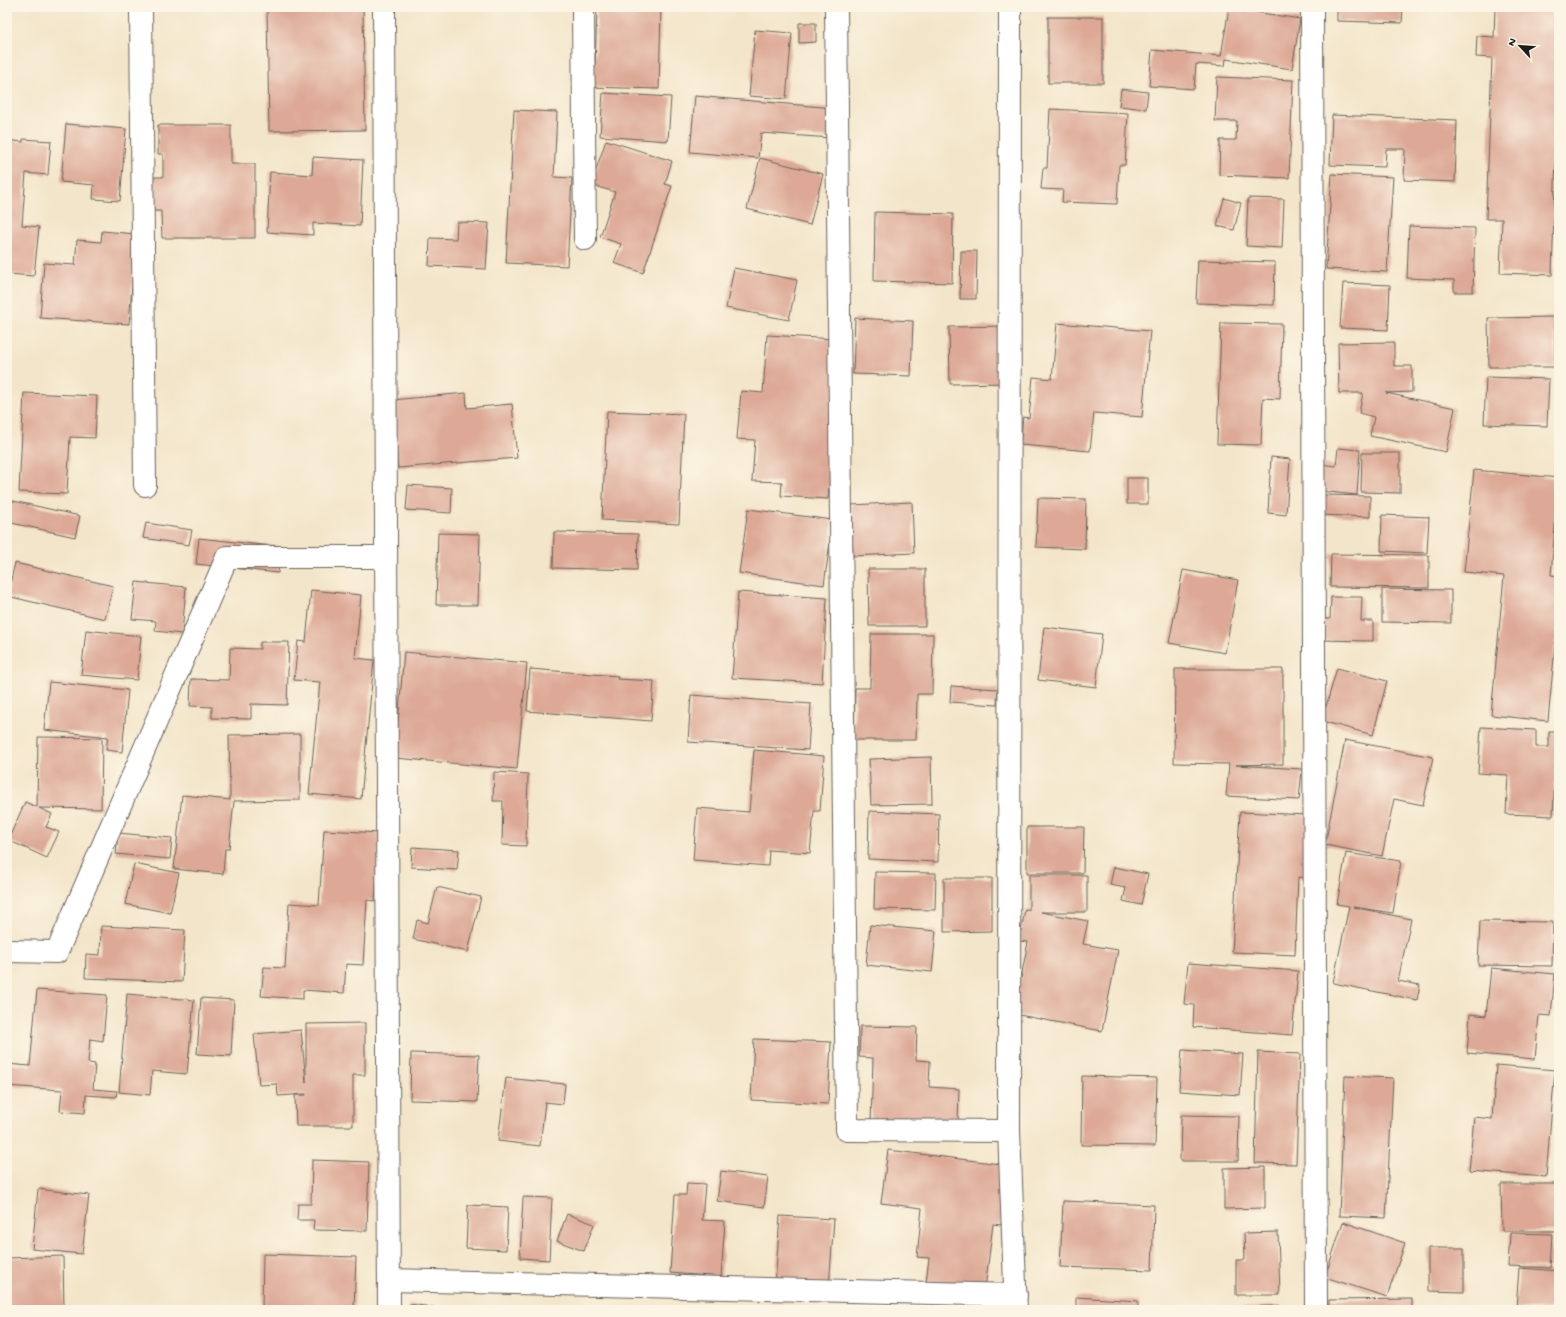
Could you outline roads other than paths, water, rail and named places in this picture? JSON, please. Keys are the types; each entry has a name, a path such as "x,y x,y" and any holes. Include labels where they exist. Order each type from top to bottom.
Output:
{"street":[{"path":"141,7 145,486"},
{"path":"384,7 389,1310"},
{"path":"583,7 585,239"},
{"path":"836,7 847,1130 1009,1131"},
{"path":"389,1280 1016,1303 1009,1131 1010,7"},
{"path":"1312,7 1316,1310"},
{"path":"7,951 57,952 227,557 386,557"}]}
